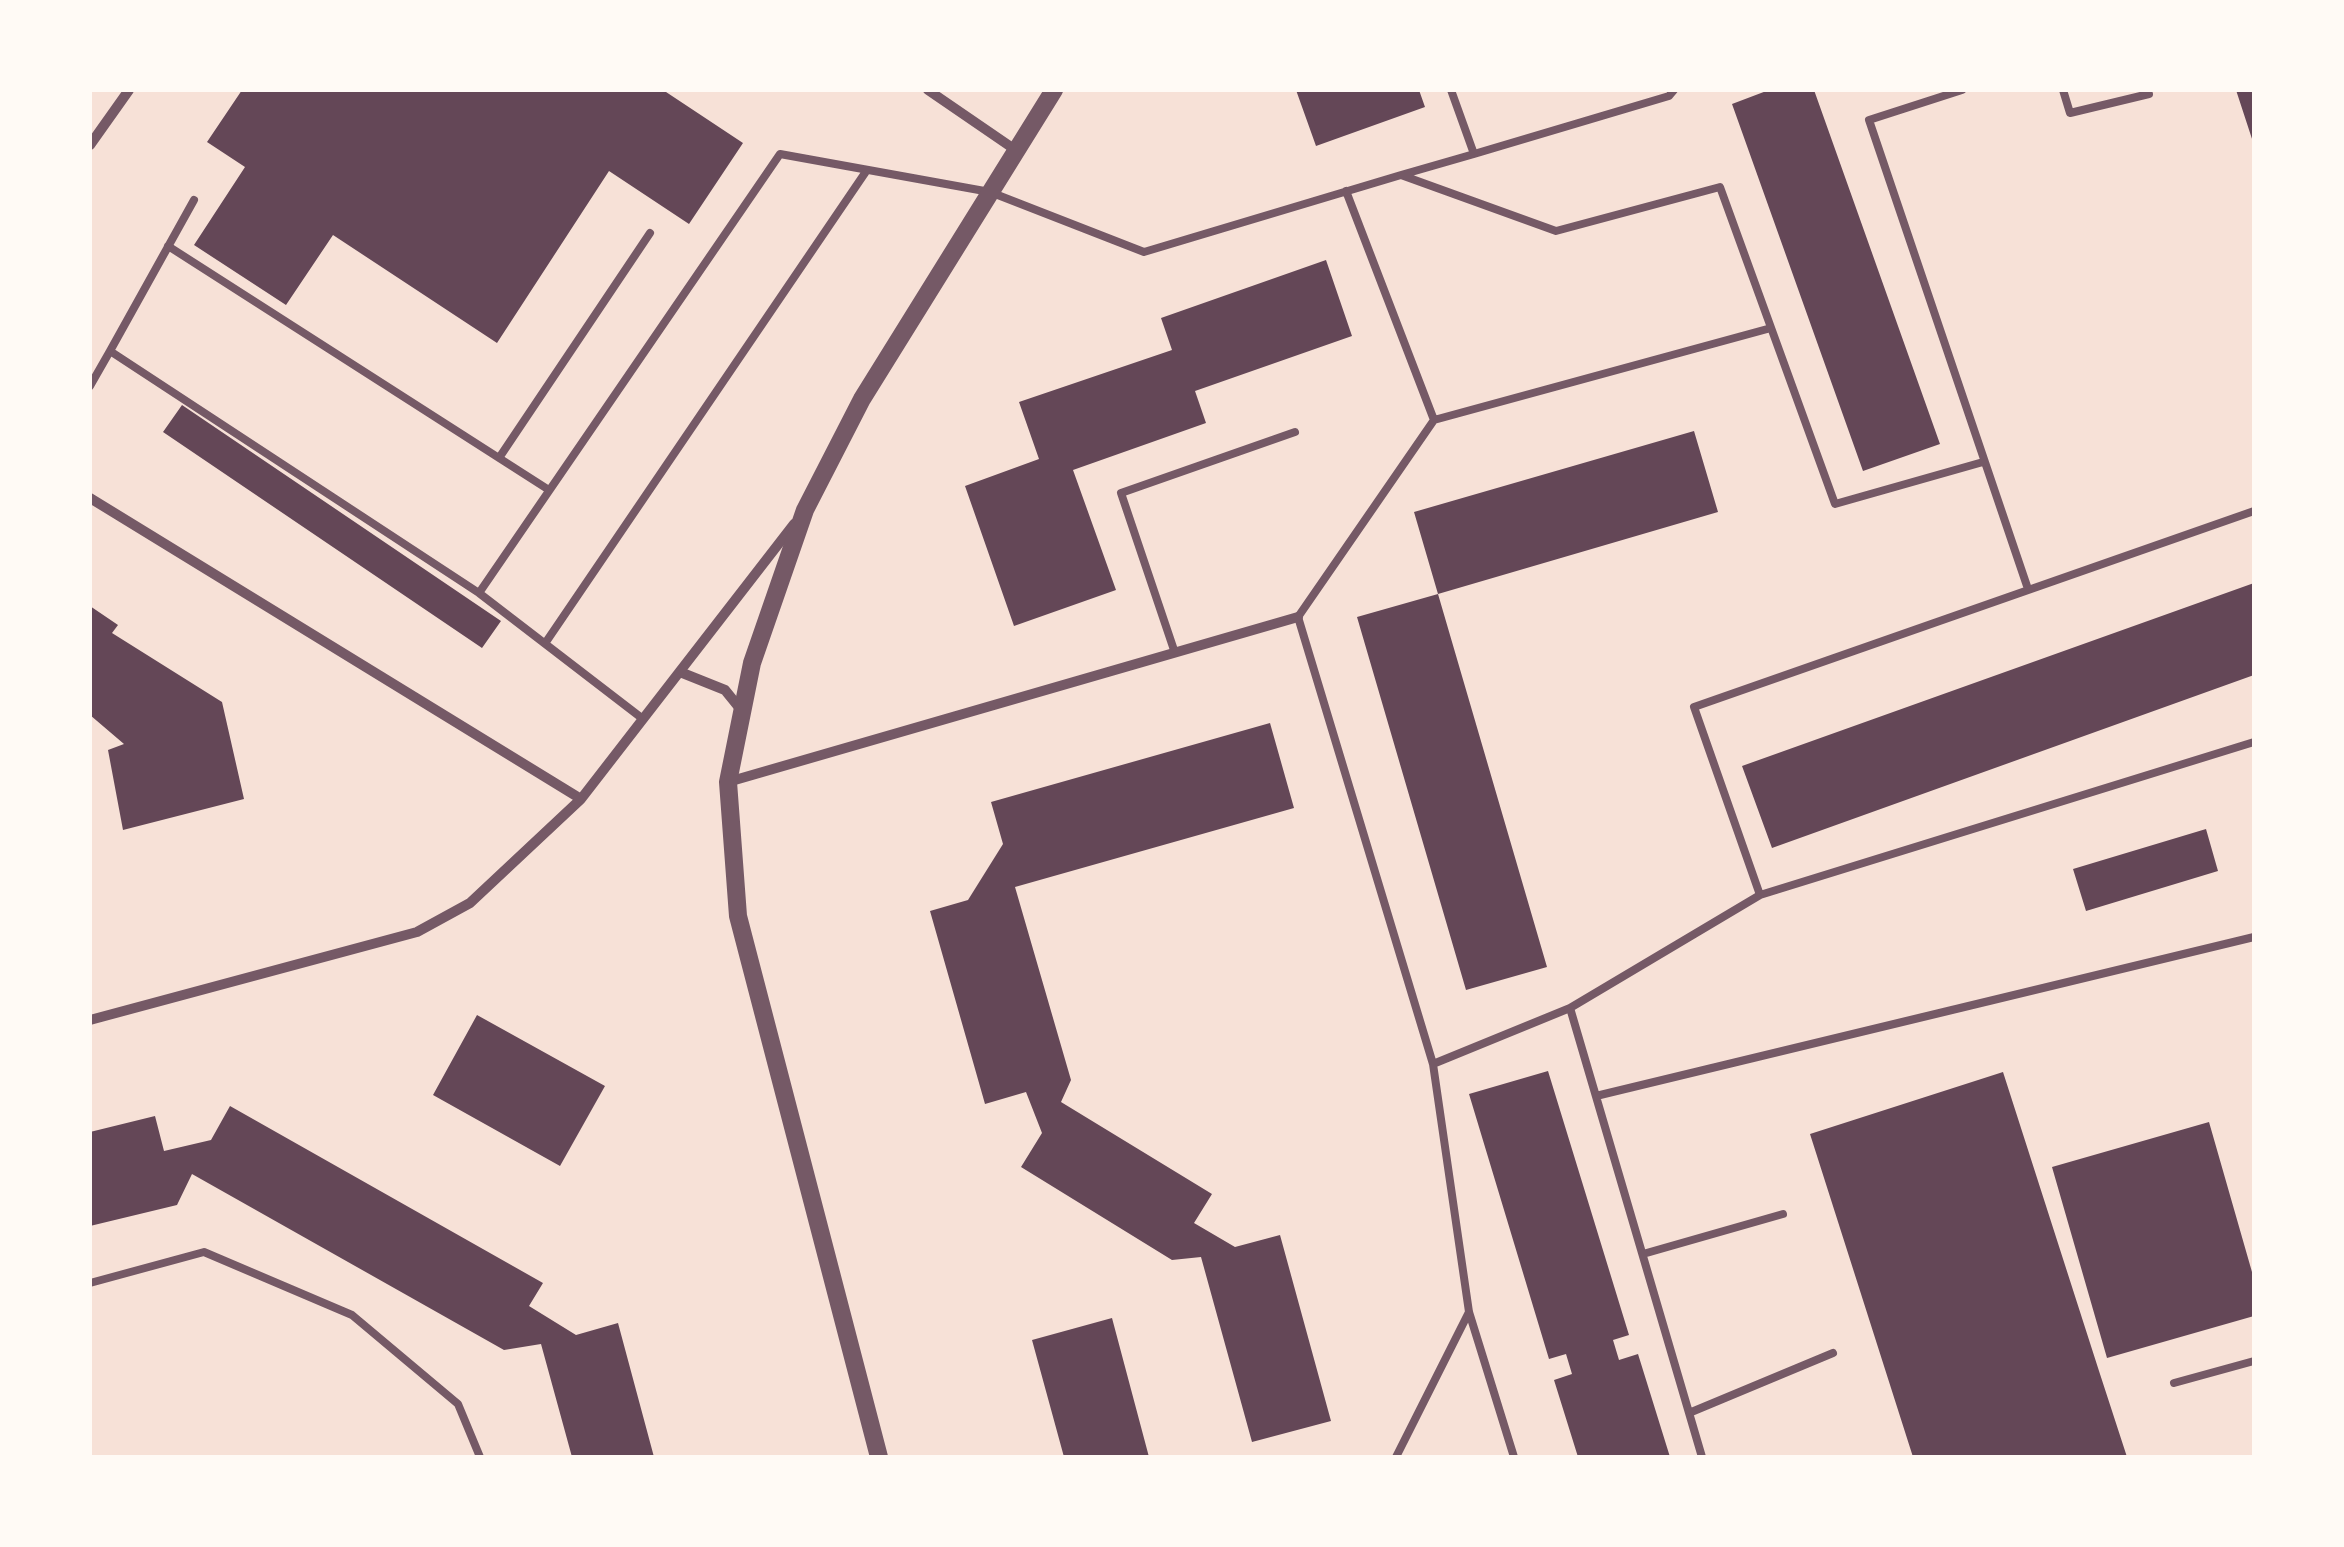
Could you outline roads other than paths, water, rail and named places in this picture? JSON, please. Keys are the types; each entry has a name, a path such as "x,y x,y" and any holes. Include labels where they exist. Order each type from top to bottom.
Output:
{"street":[{"path":"90,145 128,90"},
{"path":"928,90 1017,151"},
{"path":"879,1457 738,916 728,782 752,663 805,510 862,399 1054,90"},
{"path":"90,498 581,799"},
{"path":"90,1020 417,932 470,903 581,799 805,510"},
{"path":"728,782 1298,618"},
{"path":"680,672 725,690 742,712"}],"lane":[{"path":"1451,90 1474,154"},
{"path":"479,593 780,154 990,192 1144,252 1669,96 1674,90"},
{"path":"1962,90 1869,120 2028,590"},
{"path":"2063,90 2070,114 2149,94"},
{"path":"546,642 867,170"},
{"path":"1401,175 1556,231 1720,187 1835,504 1983,462"},
{"path":"1346,191 1434,420"},
{"path":"90,386 194,200"},
{"path":"499,458 650,233"},
{"path":"168,246 549,490"},
{"path":"1514,1457 1469,1312 1433,1064 1298,618 1434,420 1771,328"},
{"path":"110,351 479,593 643,719"},
{"path":"1175,653 1120,493 1295,432"},
{"path":"1760,895 1694,707 2254,510"},
{"path":"1433,1064 1570,1008 1760,895 2254,742"},
{"path":"1596,1096 2254,938"},
{"path":"1570,1008 1702,1457"},
{"path":"1643,1254 1784,1214"},
{"path":"90,1283 204,1252 352,1315 458,1404 480,1457"},
{"path":"1396,1457 1469,1312"},
{"path":"1689,1413 1833,1353"},
{"path":"2174,1383 2254,1361"}]}
